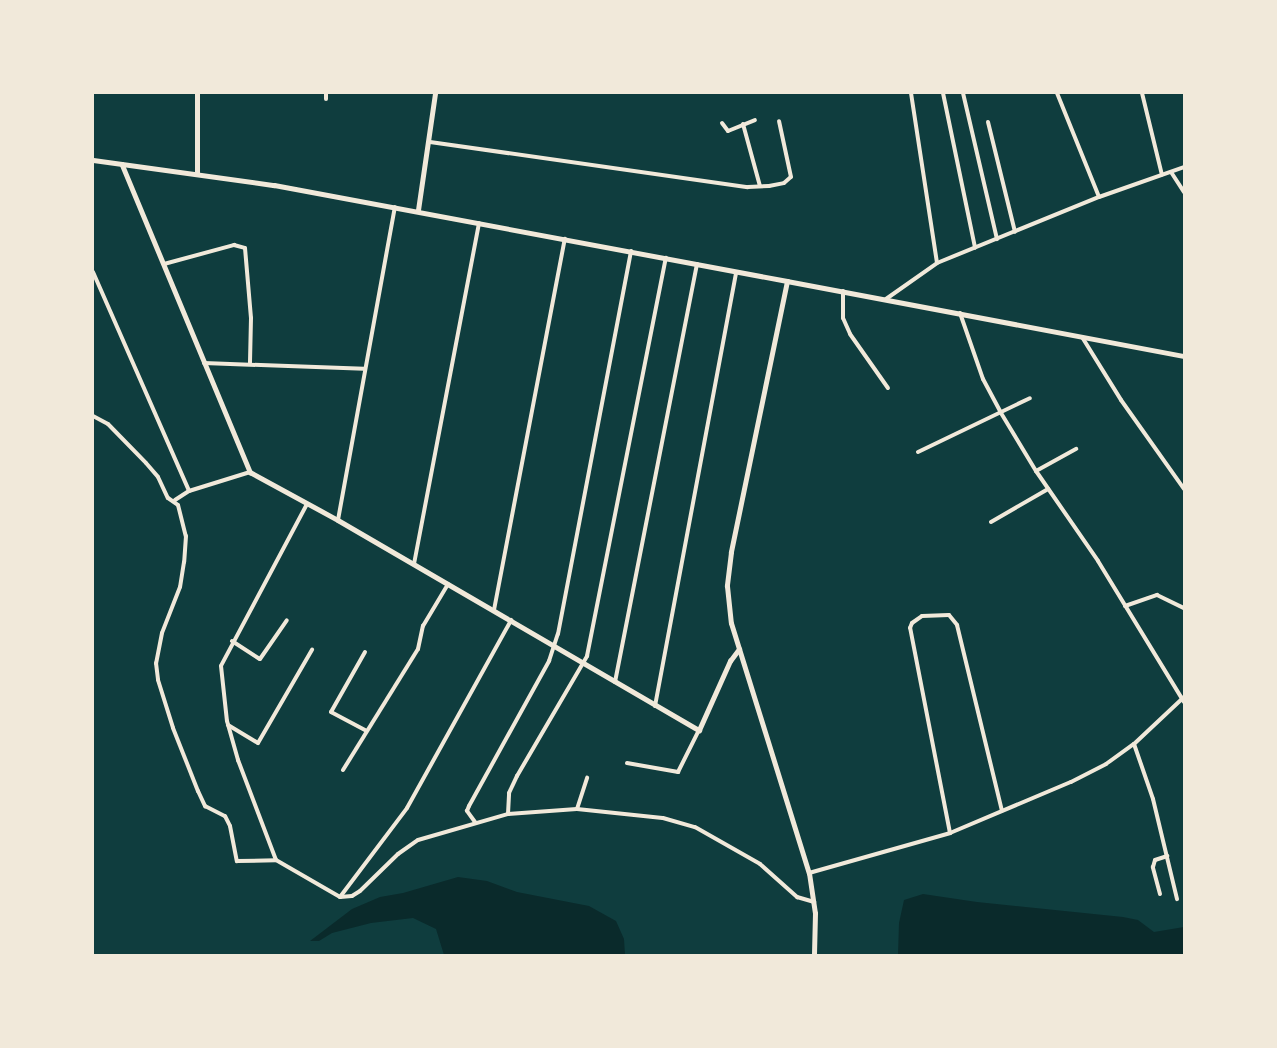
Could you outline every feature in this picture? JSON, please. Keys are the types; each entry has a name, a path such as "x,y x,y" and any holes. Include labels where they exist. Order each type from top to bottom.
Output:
{"main road":[{"path":"93,160 197,174 418,210 787,280 731,552 727,585 731,623 809,873 814,902 814,955"}],"street":[{"path":"197,93 197,174"},
{"path":"326,93 326,99"},
{"path":"418,210 430,142 435,93"},
{"path":"910,93 937,263"},
{"path":"943,93 975,248"},
{"path":"963,93 997,239"},
{"path":"1057,93 1099,197"},
{"path":"1142,93 1162,175"},
{"path":"722,123 728,131 755,120"},
{"path":"430,142 760,186 779,185 791,179 779,121"},
{"path":"988,122 1015,232"},
{"path":"743,124 760,186"},
{"path":"122,164 250,472 338,520 699,730"},
{"path":"886,299 937,263 1099,197 1184,167"},
{"path":"1171,172 1184,192"},
{"path":"338,520 395,207"},
{"path":"414,564 479,222"},
{"path":"494,610 565,238"},
{"path":"164,264 234,245 245,248 251,318 250,363"},
{"path":"475,822 467,812 469,806 549,661 555,646 631,251"},
{"path":"508,814 509,793 517,776 587,656 666,258"},
{"path":"615,682 697,264"},
{"path":"655,706 736,271"},
{"path":"93,272 189,491"},
{"path":"787,280 1184,356"},
{"path":"843,291 843,318 850,334 888,388"},
{"path":"809,873 950,832 1080,777 1106,764 1134,744 1183,699 1098,561 1036,471 1001,413 983,379 960,313"},
{"path":"1082,336 1121,400 1184,489"},
{"path":"204,363 364,369"},
{"path":"918,452 1030,398"},
{"path":"93,416 108,424 158,477 168,498 175,500 189,491 250,472"},
{"path":"1036,471 1076,449"},
{"path":"991,522 1048,489"},
{"path":"175,500 186,536 184,562 180,587 162,633 156,663 158,680 205,807 225,816 230,825 237,861 276,860 340,897 352,896 398,854 418,840 508,814 578,809 663,818 695,827 760,864 797,897 814,902"},
{"path":"276,860 238,760 228,726 221,666 232,641 307,504"},
{"path":"343,770 418,649 423,626 448,584"},
{"path":"1125,606 1157,595 1184,608"},
{"path":"950,832 910,628 912,623 922,616 949,615 957,625 1002,811"},
{"path":"232,641 260,659 287,620"},
{"path":"340,897 407,808 511,620"},
{"path":"627,763 678,772 730,661 739,649"},
{"path":"228,726 258,743 312,650"},
{"path":"365,652 331,712 366,731"},
{"path":"1134,744 1153,799 1177,899"},
{"path":"578,809 587,778"},
{"path":"1160,894 1153,867 1155,860 1167,855"}],"water":[{"path":"458,877 487,881 517,892 589,906 616,921 624,939 625,955 444,955 436,929 413,918 371,923 332,933 319,941 310,941 352,909 380,897 403,893"},
{"path":"923,894 1123,917 1138,920 1154,932 1184,927 1184,955 898,955 899,923 904,900"}]}
